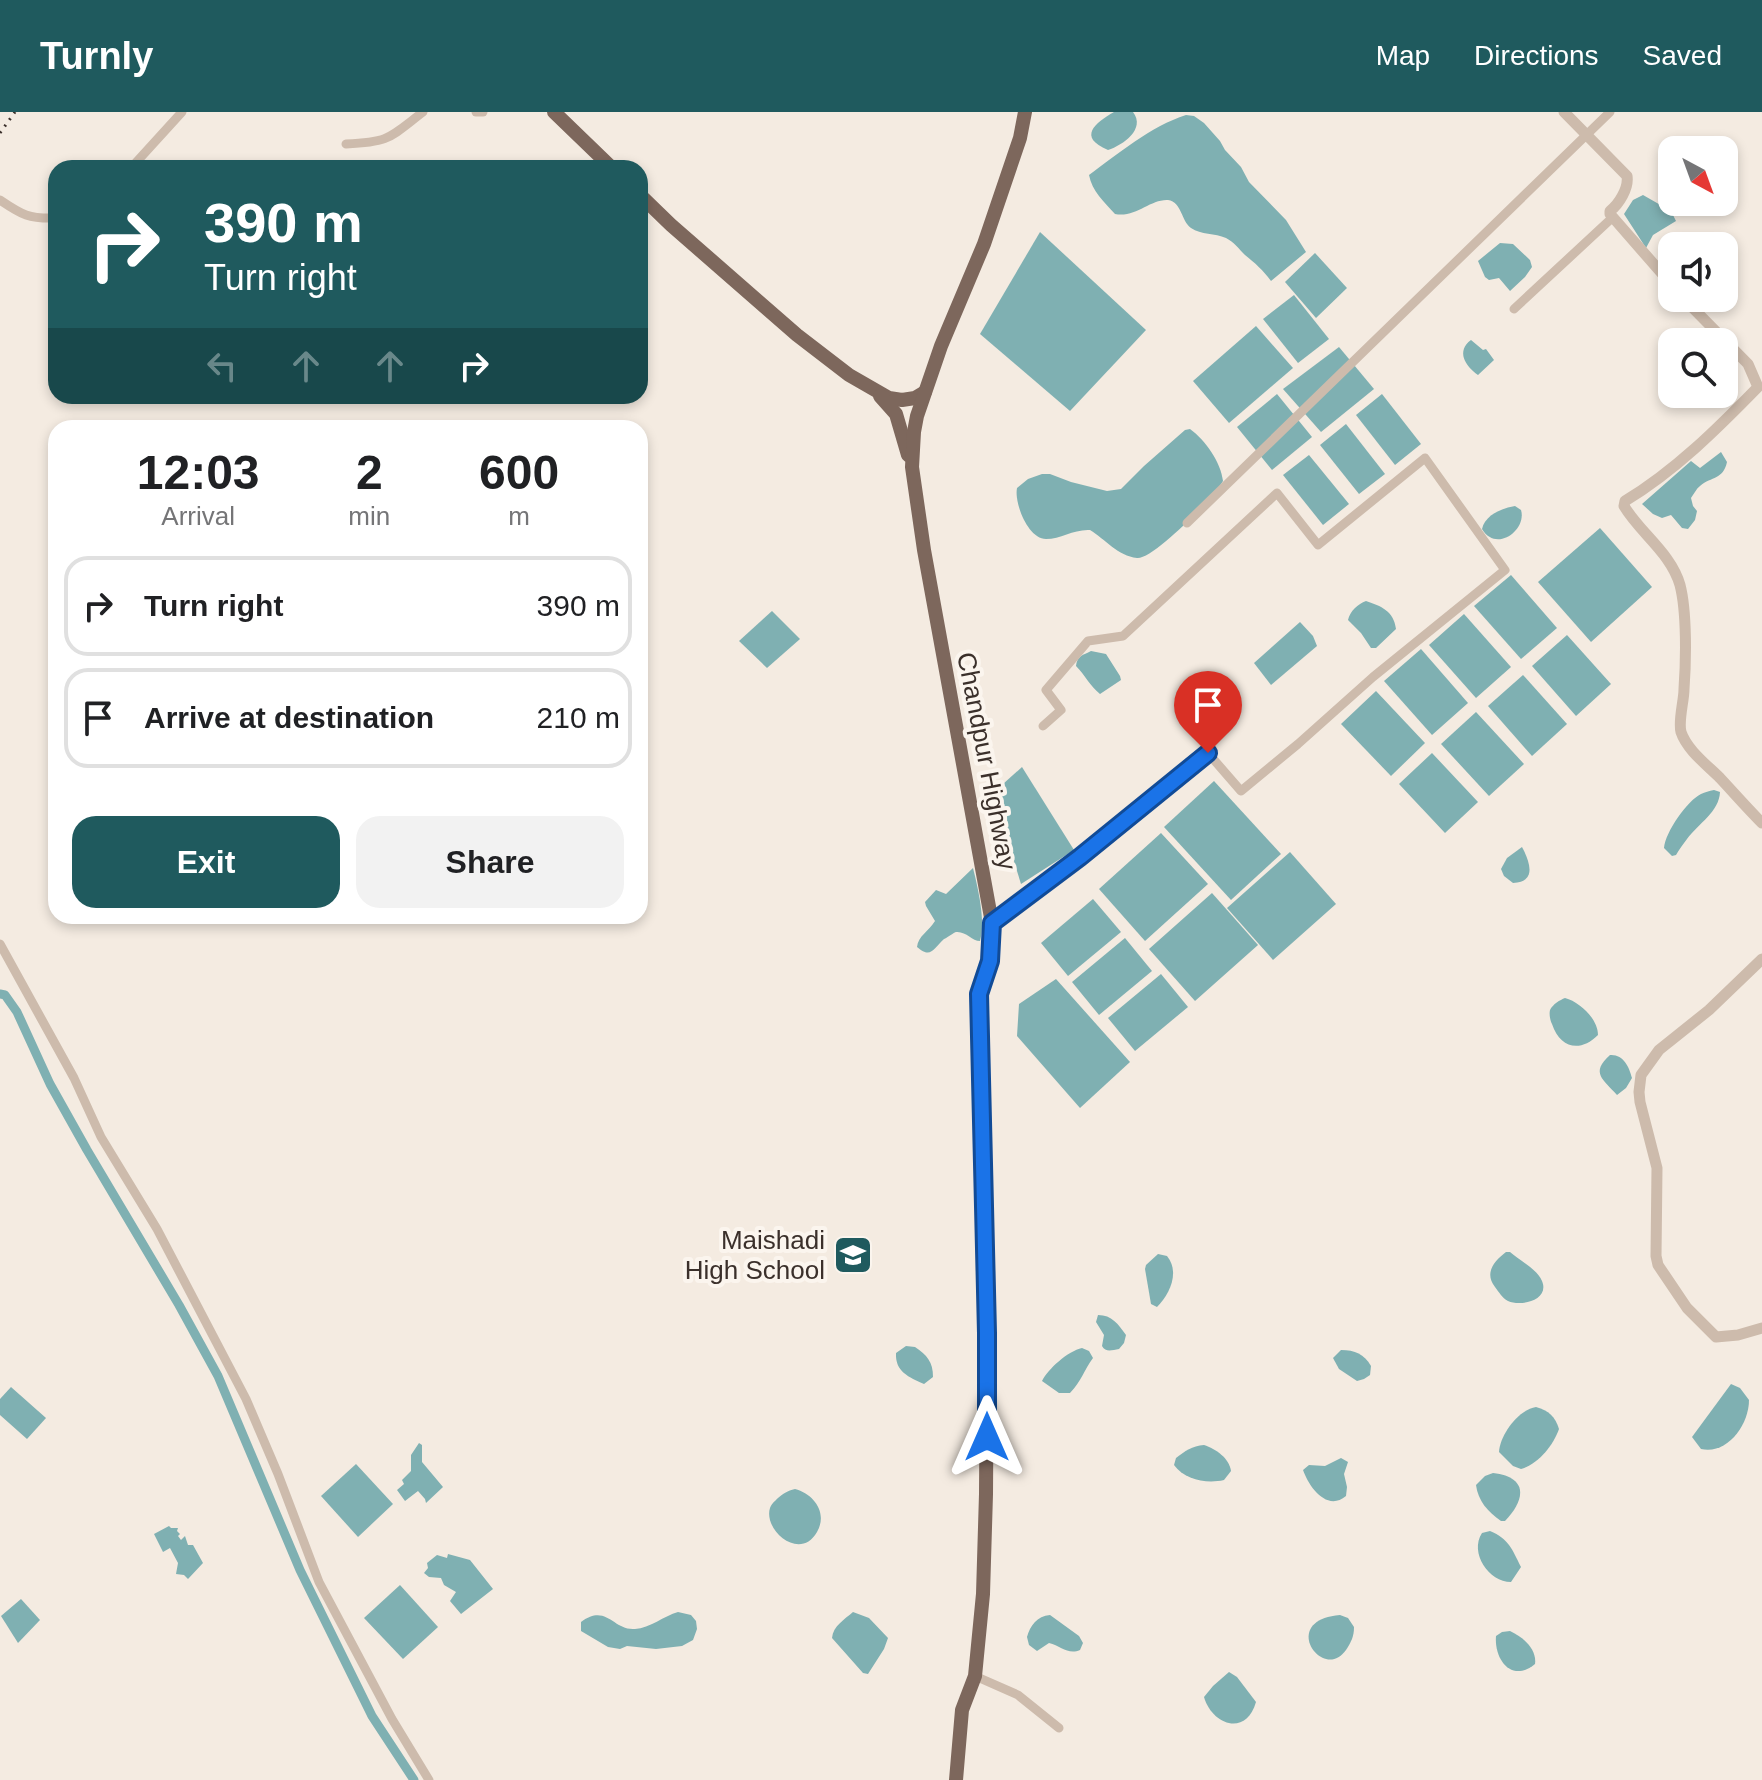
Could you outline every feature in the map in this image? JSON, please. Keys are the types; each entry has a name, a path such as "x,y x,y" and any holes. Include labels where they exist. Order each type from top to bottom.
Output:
{"main road":[{"path":"554,112 604,160"},
{"path":"912,467 917,416 941,346 984,244 1020,138 1025,112"},
{"path":"648,203 828,361 889,398 915,398 925,392"},
{"path":"874,390 896,414 912,467"},
{"name":"Chandpur Highway","path":"912,467 924,550 992,923 990,961 979,994 987,1463 983,1594 975,1676 962,1710 956,1780"}],"street":[{"path":"138,160 182,112"},
{"path":"346,144 376,143 389,138 423,112"},
{"path":"476,112 483,112"},
{"path":"1564,112 1627,176 1628,182 1620,200 1610,211 1612,218 1658,269"},
{"path":"1187,523 1610,112"},
{"path":"0,200 20,214 48,218"},
{"path":"1514,309 1612,218"},
{"path":"1697,312 1748,364 1760,387 1673,466 1625,501 1624,506 1670,563 1680,584 1684,608 1685,675 1681,734 1762,823"},
{"path":"992,923 1080,857 1208,753 1241,791 1373,677 1505,570 1425,458 1318,545 1277,493 1123,636 1088,641 1046,690 1061,710 1043,726"},
{"path":"0,944 74,1078 101,1137 157,1229 246,1399 319,1582 392,1719 429,1780"},
{"path":"1762,959 1709,1010 1659,1050 1641,1075 1639,1092 1657,1168 1658,1265 1687,1308 1716,1337 1762,1328"},
{"path":"975,1676 1018,1695 1059,1728"}],"water":[{"path":"1114,112 1133,112 1137,124 1131,136 1108,150 1093,140 1091,135 1096,125"},
{"path":"1186,115 1204,123 1220,141 1249,182 1286,220 1306,252 1271,281 1229,240 1191,228 1173,201 1161,200 1130,213 1115,214 1093,186 1089,175 1148,133"},
{"path":"1643,195 1658,204 1658,216 1674,216 1676,221 1653,235 1646,248 1624,214 1633,200"},
{"path":"1040,232 1146,330 1070,411 980,334"},
{"path":"1500,243 1513,244 1530,260 1532,267 1510,291 1499,278 1489,280 1485,277 1478,261"},
{"path":"1315,253 1347,288 1316,318 1285,282"},
{"path":"1294,295 1329,339 1298,363 1263,319"},
{"path":"1256,326 1293,368 1229,423 1193,381"},
{"path":"1471,340 1483,350 1486,349 1494,360 1478,375 1469,367 1463,354"},
{"path":"1339,347 1374,389 1321,432 1283,389"},
{"path":"1277,394 1312,437 1272,470 1237,427"},
{"path":"1382,394 1421,444 1395,465 1356,415"},
{"path":"1346,424 1385,474 1359,494 1320,445"},
{"path":"1190,429 1211,452 1223,481 1183,526 1145,556 1130,557 1090,530 1046,539 1028,527 1018,502 1017,488 1028,479 1050,474 1107,491 1121,489 1185,430"},
{"path":"1721,452 1727,462 1725,468 1720,475 1699,487 1691,498 1697,511 1688,529 1682,528 1671,515 1662,518 1642,504 1691,461 1700,468"},
{"path":"1309,455 1349,504 1323,525 1283,475"},
{"path":"1515,506 1521,510 1522,518 1515,531 1502,539 1488,536 1482,529 1490,516"},
{"path":"1600,528 1652,587 1591,642 1538,582"},
{"path":"1511,575 1557,628 1521,659 1474,606"},
{"path":"1366,601 1386,610 1395,623 1396,629 1376,648 1371,648 1348,620 1355,608"},
{"path":"772,611 800,639 767,668 739,641"},
{"path":"1464,614 1511,667 1476,698 1429,645"},
{"path":"1300,622 1313,636 1317,646 1271,685 1254,663"},
{"path":"1567,635 1611,684 1576,716 1532,666"},
{"path":"1421,649 1468,703 1432,735 1384,681"},
{"path":"1091,651 1106,654 1121,680 1100,694 1076,666 1079,658"},
{"path":"1523,675 1567,724 1532,756 1488,706"},
{"path":"1376,691 1425,743 1391,776 1341,724"},
{"path":"1476,712 1524,764 1489,796 1441,744"},
{"path":"1432,753 1478,802 1445,833 1399,784"},
{"path":"1022,767 1074,850 1021,884 993,793"},
{"path":"1214,781 1281,854 1231,900 1164,827"},
{"path":"1714,790 1720,792 1716,806 1672,856 1664,848 1673,825 1696,797"},
{"path":"1161,833 1208,884 1145,941 1099,889"},
{"path":"1522,847 1529,865 1529,875 1521,882 1513,883 1501,869 1507,858"},
{"path":"1290,852 1336,904 1273,960 1227,908"},
{"path":"973,868 982,915 980,941 956,932 932,951 922,951 917,947 918,943 935,921 925,902 936,890 946,894"},
{"path":"1212,893 1258,945 1195,1001 1149,949"},
{"path":"1093,899 1121,932 1068,976 1041,943"},
{"path":"1125,938 1152,971 1099,1015 1072,982"},
{"path":"1161,974 1188,1007 1135,1051 1108,1018"},
{"path":"1056,979 1130,1062 1080,1108 1017,1036 1019,1004"},
{"path":"1565,998 1582,1007 1592,1017 1598,1035 1591,1041 1571,1045 1565,1043 1556,1032 1550,1010"},
{"path":"1610,1055 1618,1056 1625,1062 1632,1078 1617,1095 1603,1080 1600,1071"},
{"path":"1506,1252 1540,1277 1543,1288 1538,1297 1514,1303 1504,1298 1495,1287 1490,1272"},
{"path":"1158,1254 1167,1256 1173,1276 1166,1296 1157,1307 1151,1304 1145,1269"},
{"path":"1098,1315 1111,1318 1126,1335 1119,1349 1107,1350 1102,1346 1104,1335 1096,1322"},
{"path":"906,1346 915,1347 930,1363 933,1377 924,1384 904,1373 898,1365 896,1353"},
{"path":"1082,1348 1089,1351 1093,1358 1070,1393 1059,1393 1042,1381 1059,1361"},
{"path":"1341,1350 1362,1356 1371,1366 1370,1375 1357,1381 1339,1369 1333,1358"},
{"path":"1731,1384 1740,1388 1749,1400 1741,1428 1728,1443 1711,1450 1701,1449 1692,1437"},
{"path":"11,1387 46,1418 27,1439 0,1415 0,1399"},
{"path":"1536,1407 1551,1415 1559,1429 1544,1454 1521,1469 1513,1466 1499,1452 1500,1445 1517,1418"},
{"path":"419,1443 422,1445 422,1462 443,1487 426,1503 418,1491 405,1501 397,1490 411,1471 411,1455"},
{"path":"1204,1445 1228,1462 1231,1471 1224,1480 1197,1480 1174,1465 1182,1453"},
{"path":"1341,1458 1348,1462 1344,1474 1346,1496 1332,1501 1314,1490 1303,1470 1309,1465 1325,1466"},
{"path":"356,1464 393,1504 358,1537 321,1496"},
{"path":"1493,1473 1513,1479 1520,1490 1517,1505 1505,1521 1488,1510 1477,1491 1476,1485"},
{"path":"795,1489 813,1500 821,1518 817,1532 802,1544 784,1540 769,1517 774,1502"},
{"path":"169,1526 178,1528 178,1536 181,1540 185,1536 188,1545 193,1545 203,1563 188,1579 176,1574 178,1563 170,1548 163,1552 154,1534"},
{"path":"1490,1531 1506,1541 1521,1567 1511,1582 1495,1577 1483,1565 1479,1541 1482,1533"},
{"path":"448,1554 470,1560 493,1589 461,1614 450,1601 456,1592 444,1585 441,1578 429,1577 424,1573 427,1563 437,1555 447,1558"},
{"path":"400,1585 438,1627 403,1659 364,1618"},
{"path":"21,1599 40,1620 18,1643 1,1616"},
{"path":"678,1612 691,1615 697,1629 693,1640 682,1646 656,1649 627,1646 620,1649 608,1647 581,1631 581,1622 597,1615 635,1629"},
{"path":"853,1612 869,1618 888,1638 868,1674 863,1673 832,1638 837,1626"},
{"path":"1050,1615 1079,1636 1083,1643 1080,1650 1068,1651 1049,1643 1037,1651 1029,1645 1027,1637 1032,1625 1041,1617"},
{"path":"1340,1615 1348,1618 1354,1627 1353,1637 1337,1658 1327,1659 1311,1647 1309,1637 1312,1627 1322,1619"},
{"path":"1510,1631 1524,1640 1534,1653 1535,1664 1527,1669 1512,1670 1501,1660 1496,1636"},
{"path":"1229,1672 1237,1677 1256,1702 1245,1720 1237,1723 1229,1723 1214,1715 1204,1697"}],"waterway":[{"path":"0,994 5,995 17,1012 50,1084 218,1376 300,1570 372,1716 414,1780"}],"railway":[{"path":"0,133 15,112"}],"place":[{"name":"Maishadi High School","path":"853,1255"}],"route":[{"path":"987,1437 979,994 990,961 992,923 1036,892 1208,753"}]}
